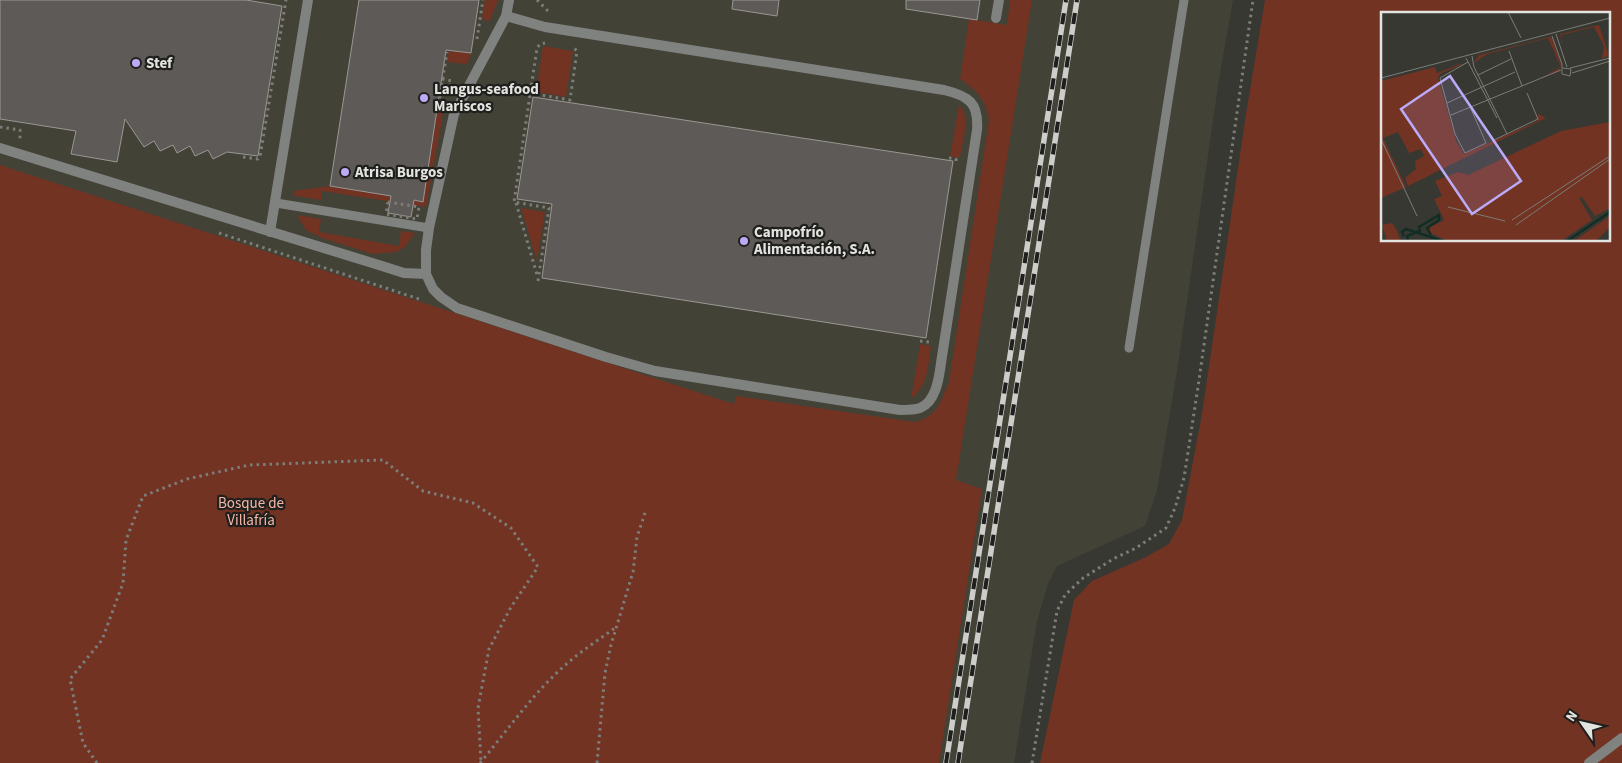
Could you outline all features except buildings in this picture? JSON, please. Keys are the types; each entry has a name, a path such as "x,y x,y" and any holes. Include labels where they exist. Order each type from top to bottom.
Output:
{"street":[{"path":"270,232 308,0"},
{"path":"506,16 555,29 944,90 955,93 973,103 977,112 977,130 938,379 934,393 925,405 919,409 900,410 655,371 606,357 457,308 441,297 433,289 426,274 426,250 454,114 506,16 510,0"},
{"path":"996,18 999,0"},
{"path":"0,148 404,273 426,274"},
{"path":"1589,763 1622,738"}],"lane":[{"path":"1129,348 1184,0"},
{"path":"276,203 430,228"}],"path":[{"path":"243,157 260,157 286,0"},
{"path":"476,44 482,0"},
{"path":"537,0 548,11"},
{"path":"1032,763 1057,611 1065,595 1083,578 1113,559 1136,548 1166,528 1175,508 1184,478 1253,0"},
{"path":"516,203 549,208 538,281 516,203 514,202 537,48 540,44 550,44"},
{"path":"530,94 570,100 577,52 574,47 566,46"},
{"path":"442,109 438,108 447,52"},
{"path":"442,79 449,80"},
{"path":"215,232 429,302"},
{"path":"97,763 83,743 70,679 102,640 123,583 126,540 143,496 186,479 249,465 383,460 423,491 473,503 510,528 538,567 511,607 489,649 478,708 480,762"},
{"path":"597,763 606,673 611,645 633,572 637,537 646,510"},
{"path":"480,762 538,693 561,669 585,649 616,628"}],"shaded area":[{"path":"0,0 1233,0 1219,79 1177,371 1157,490 1145,526 1057,566 1048,584 1037,621 1014,763 0,763"}],"green space":[{"path":"485,0 498,0 489,22 482,18"},
{"name":"Bosque de Villafría","path":"1010,0 1032,0 956,480 982,489 939,763 0,763 0,165 734,404 736,396 914,422 922,420 933,413 940,403 949,382 989,120 980,96 960,79 969,19 1007,25"},
{"path":"1265,0 1622,0 1622,763 1040,763 1074,600 1092,581 1144,558 1169,544 1182,520 1202,414 1246,114"},
{"path":"543,46 573,51 566,97 536,92"},
{"path":"449,51 471,53 467,64 447,62"},
{"path":"959,105 963,110 966,123 960,158 950,156"},
{"path":"437,112 443,113 426,207 322,191 321,200 295,196 293,191 330,186 423,201"},
{"path":"521,208 545,212 537,261"},
{"path":"297,215 321,219 319,232 399,246 401,231 415,233 405,247 396,252 373,254 322,238 306,230"},
{"path":"920,344 931,346 928,368 921,388 911,399"}],"railway":[{"path":"946,763 1066,0"},
{"path":"958,763 1077,0"}],"place":[{"name":"Stef","path":"136,63"},
{"name":"Langus-seafood Mariscos","path":"424,98"},
{"name":"Atrisa Burgos","path":"345,172"},
{"name":"Campofrío Alimentación, S.A.","path":"744,241"}]}
